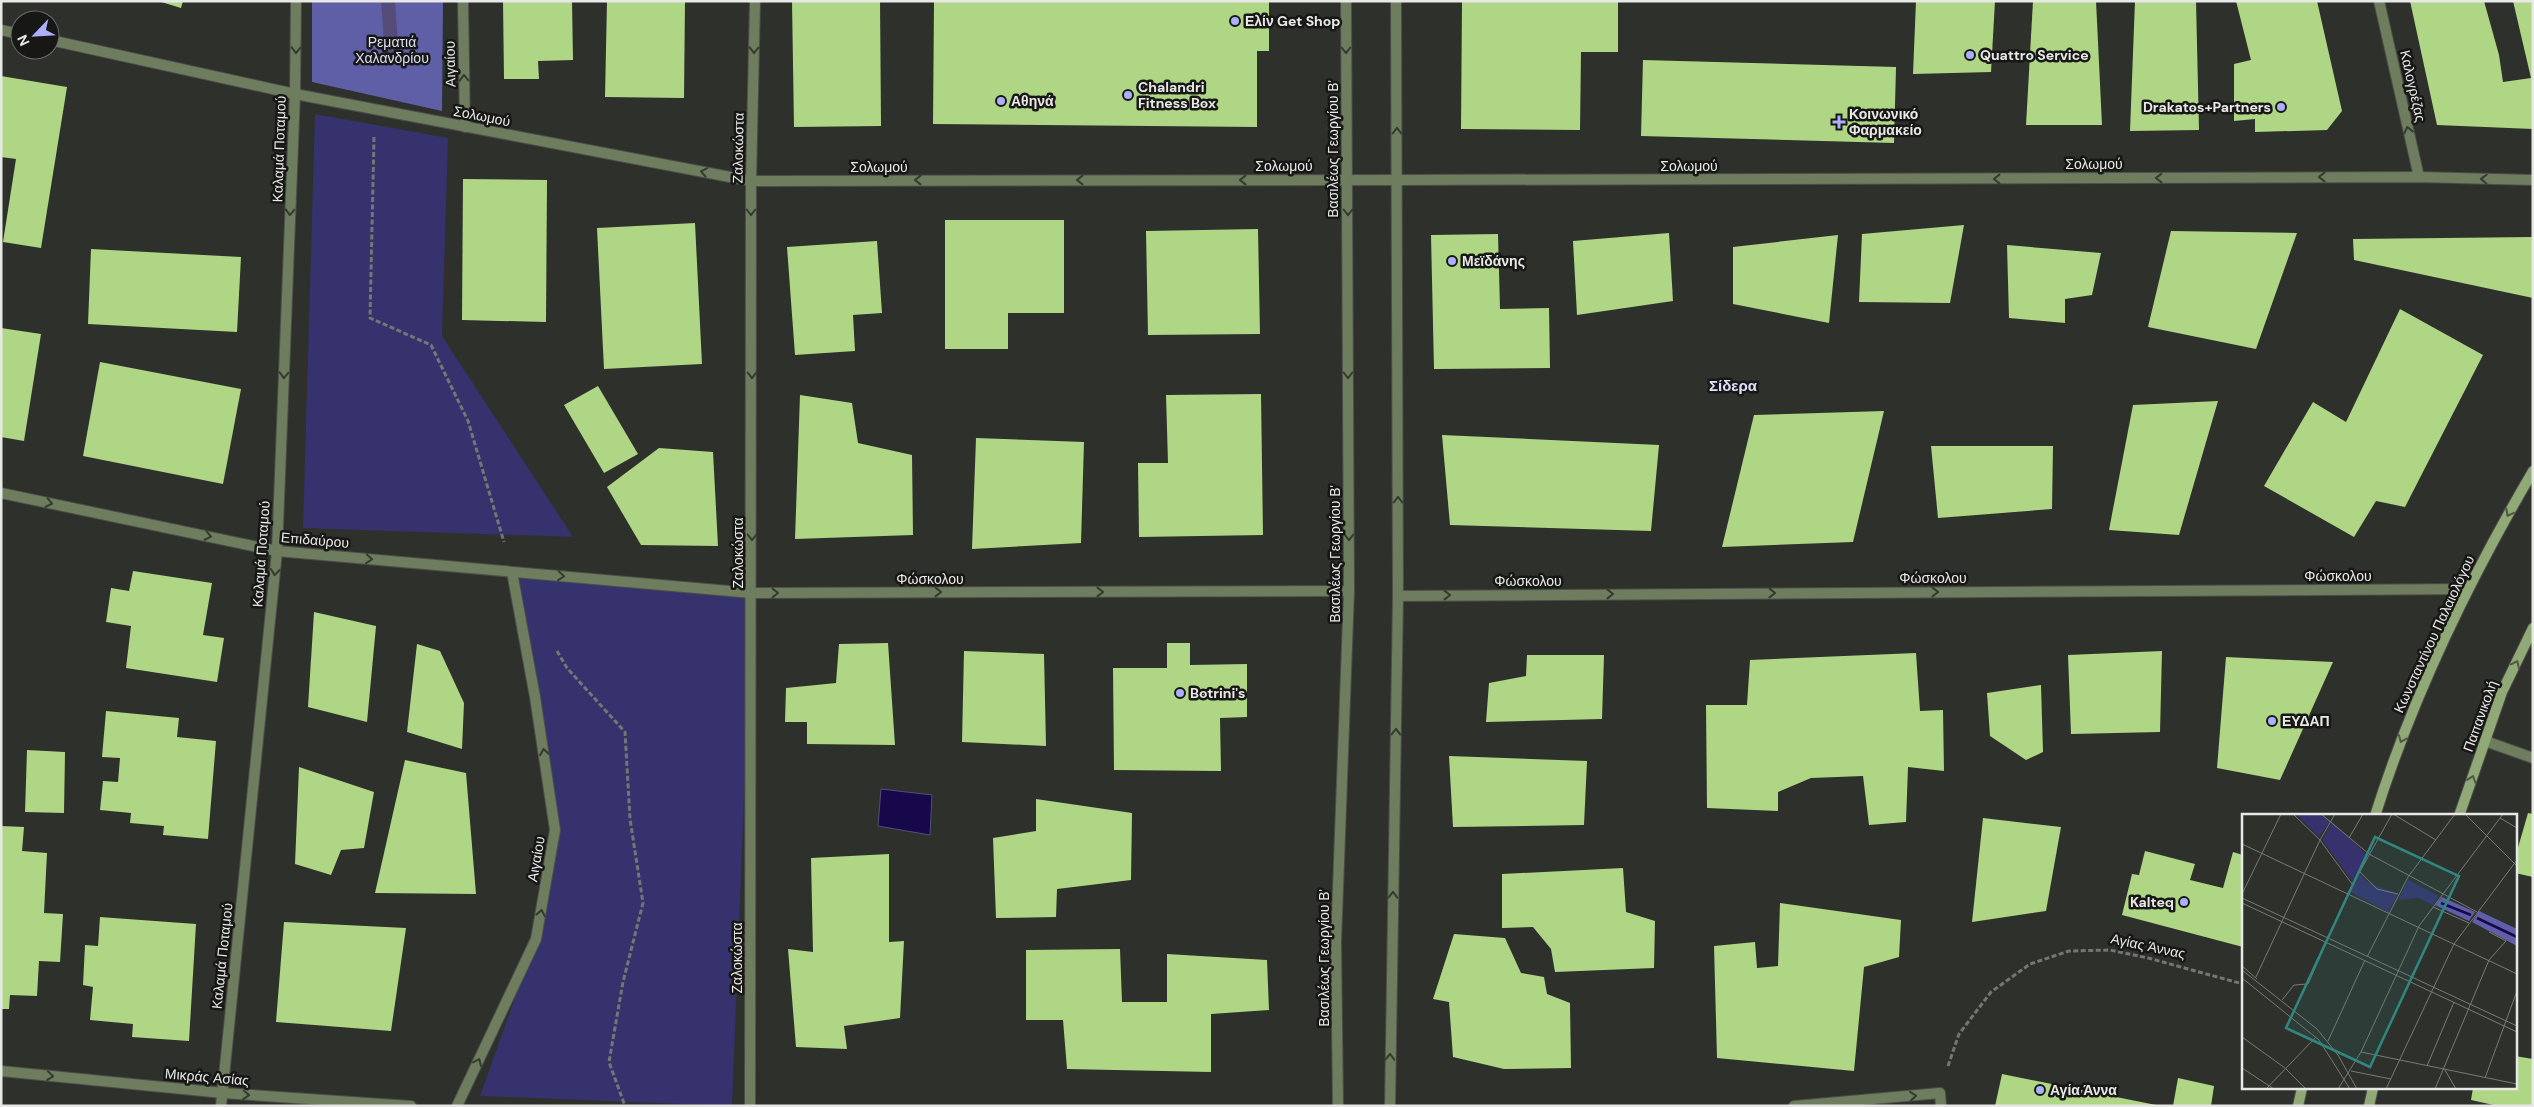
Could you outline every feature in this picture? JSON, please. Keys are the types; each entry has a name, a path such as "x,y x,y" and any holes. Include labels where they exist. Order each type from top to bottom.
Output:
{"main road":[{"name":"Κωνσταντίνου Παλαιολόγου","path":"2376,814 2389,772 2430,672 2468,589 2533,471"},
{"name":"Παπανικολή","path":"2460,814 2502,692 2533,628"},
{"path":"2298,1106 2302,1090"},
{"path":"2369,1106 2373,1090"}],"street":[{"name":"Καλαμά Ποταμού","path":"221,1106 277,551 295,94 296,1"},
{"name":"Αιγαίου","path":"462,1 465,127"},
{"name":"Ζαλοκώστα","path":"750,1106 752,181 755,1"},
{"name":"Βασιλέως Γεωργίου Β'","path":"1338,1106 1336,942 1349,591 1346,1"},
{"path":"1390,1106 1398,596 1396,1"},
{"name":"Καλογρέζας","path":"2379,1 2419,177"},
{"name":"Σολωμού","path":"60,42 295,94 752,181 2419,177 2533,180"},
{"name":"Επιδαύρου","path":"1,493 277,551 512,572"},
{"name":"Αιγαίου","path":"457,1106 536,939 555,830 536,697 512,572"},
{"name":"Φώσκολου","path":"512,572 752,593 1349,591"},
{"name":"Φώσκολου","path":"1398,596 2468,589"},
{"path":"2485,741 2533,758"},
{"name":"Μικράς Ασίας","path":"1,1071 223,1093 412,1106"},
{"path":"1794,1106 1940,1093 1941,1106"}],"path":[{"path":"375,109 370,318 431,345 468,421 512,572"},
{"path":"553,644 567,668 625,732 630,819 643,903 623,982 609,1062 625,1106"},
{"name":"Αγίας Άννας","path":"1940,1093 1959,1034 1991,992 2030,964 2069,951 2110,950 2148,958 2242,984"}],"shaded area":[{"path":"315,114 448,138 442,336 573,537 303,528"},
{"path":"512,572 752,593 732,1106 480,1096 536,939 558,831"},
{"path":"881,789 932,795 930,835 878,826"}],"green space":[{"name":"Ρεματιά Χαλανδρίου","path":"312,1 443,1 442,111 312,82"}],"building":[{"path":"158,1 183,1 181,8"},
{"path":"503,1 572,1 573,60 538,61 539,79 504,79"},
{"path":"607,1 685,1 684,98 605,97"},
{"path":"792,1 880,1 881,126 794,127"},
{"path":"934,1 1269,1 1269,51 1257,51 1257,127 933,124"},
{"path":"1462,1 1618,1 1618,52 1581,52 1580,130 1461,129"},
{"path":"1916,1 1995,1 1991,72 1913,74"},
{"path":"2033,1 2096,1 2102,125 2026,125"},
{"path":"2135,1 2196,1 2199,130 2130,131"},
{"path":"2236,1 2317,1 2342,111 2327,130 2255,132 2255,119 2234,121 2234,64 2251,60"},
{"path":"2410,1 2484,1 2499,55 2503,82 2531,78 2513,1 2533,1 2533,129 2437,125"},
{"path":"1643,60 1896,67 1894,143 1641,136"},
{"path":"1,76 67,87 41,248 3,242 16,159 1,157"},
{"path":"463,179 547,180 546,322 462,320"},
{"path":"945,220 1064,220 1064,313 1008,313 1008,349 945,349"},
{"path":"695,223 702,364 604,369 597,228"},
{"path":"1964,225 1950,303 1859,302 1862,234"},
{"path":"1258,229 1260,334 1148,335 1146,231"},
{"path":"2171,231 2297,233 2256,349 2148,327"},
{"path":"1669,233 1673,301 1577,315 1573,241"},
{"path":"1498,234 1500,309 1549,308 1550,368 1434,369 1431,235"},
{"path":"1838,235 1829,323 1733,304 1733,247"},
{"path":"2533,237 2533,298 2354,260 2353,239"},
{"path":"877,241 882,313 853,315 855,351 795,355 787,247"},
{"path":"2007,245 2101,253 2092,295 2065,299 2065,323 2009,318"},
{"path":"91,249 241,257 237,332 88,324"},
{"path":"2400,309 2483,355 2405,507 2376,501 2354,537 2264,486 2313,402 2346,422"},
{"path":"1,328 41,334 24,441 1,437"},
{"path":"100,362 241,389 223,484 83,456"},
{"path":"598,386 638,454 604,473 564,405"},
{"path":"1261,394 1263,535 1139,537 1138,463 1168,463 1166,395"},
{"path":"800,395 852,403 858,443 912,455 913,535 795,539"},
{"path":"2218,401 2179,535 2109,530 2133,405"},
{"path":"1884,411 1853,542 1722,547 1754,415"},
{"path":"1442,435 1659,445 1651,531 1450,525"},
{"path":"976,438 1084,442 1081,543 972,549"},
{"path":"1931,446 2053,446 2052,509 1938,518"},
{"path":"659,448 713,452 718,546 641,545 607,487"},
{"path":"133,571 212,583 203,635 224,638 217,682 126,668 131,626 106,622 111,588 129,591"},
{"path":"314,612 376,626 367,722 308,707"},
{"path":"888,643 895,745 807,744 807,722 785,722 786,688 836,683 839,644"},
{"name":"Botrini's","path":"1167,643 1190,643 1190,665 1247,664 1247,717 1220,718 1221,771 1114,770 1113,668 1167,668"},
{"path":"417,644 440,651 464,703 462,749 407,732"},
{"path":"964,651 1044,654 1046,746 962,742"},
{"path":"2162,651 2160,732 2071,734 2068,655"},
{"path":"1916,653 1920,711 1943,710 1944,771 1908,767 1906,822 1869,825 1863,776 1811,778 1778,792 1778,811 1707,808 1706,705 1747,705 1750,660"},
{"path":"1527,655 1604,655 1602,719 1486,722 1489,683 1526,676"},
{"path":"2226,657 2333,662 2280,780 2217,768"},
{"path":"2041,685 2043,752 2026,760 1990,736 1987,693"},
{"path":"106,711 179,718 177,737 216,741 208,839 163,835 164,826 130,823 131,813 100,810 103,781 118,782 120,758 102,757"},
{"path":"27,750 65,752 64,813 25,812"},
{"path":"1449,756 1587,761 1584,825 1453,827"},
{"path":"405,760 466,773 476,894 375,893"},
{"path":"299,767 374,792 364,848 341,850 331,875 295,864"},
{"path":"1036,799 1132,813 1131,880 1057,889 1056,917 996,918 993,838 1036,831"},
{"path":"2528,813 2533,814 2533,877 2516,873 2516,855"},
{"path":"1983,818 2061,827 2046,911 1972,922"},
{"path":"1,826 24,827 22,851 47,853 44,913 63,914 60,962 39,961 37,996 10,995 9,1009 1,1009"},
{"name":"Kalteq","path":"2145,851 2195,864 2190,880 2223,888 2233,852 2242,855 2242,947 2122,915 2132,874 2139,875"},
{"path":"889,854 889,942 904,941 900,1018 844,1026 847,1049 796,1047 788,949 813,952 811,858"},
{"path":"1623,868 1626,912 1655,921 1654,968 1555,972 1551,949 1533,927 1502,928 1502,874"},
{"path":"1780,903 1901,920 1899,957 1864,967 1854,1071 1717,1058 1714,946 1755,942 1757,968 1778,966"},
{"path":"100,917 196,924 189,1041 132,1037 133,1024 90,1020 93,987 83,985 85,945 98,946"},
{"path":"284,922 406,928 391,1031 276,1022"},
{"path":"1454,934 1505,938 1521,973 1544,977 1547,994 1570,1003 1571,1068 1504,1069 1453,1057 1449,1002 1433,999"},
{"path":"1120,949 1122,1002 1167,1002 1167,954 1267,960 1269,1010 1211,1014 1211,1072 1067,1069 1063,1020 1026,1020 1026,950"},
{"path":"2516,1056 2533,1059 2533,1106 2498,1106 2471,1100 2473,1090 2516,1090"},
{"name":"Αγία Άννα","path":"2002,1074 2156,1105 2156,1106 1995,1106"},
{"path":"2178,1078 2214,1086 2211,1106 2173,1106"}],"waterway":[{"path":"388,1 392,58"}],"place":[{"name":"Ελίν Get Shop","path":"1235,21"},
{"name":"Quattro Service","path":"1970,55"},
{"name":"Chalandri Fitness Box","path":"1128,95"},
{"name":"Αθηνά","path":"1001,101"},
{"name":"Drakatos+Partners","path":"2281,107"},
{"name":"Κοινωνικό Φαρμακείο","path":"1839,122"},
{"name":"Μεϊδάνης","path":"1452,261"},
{"name":"Botrini's","path":"1180,693"},
{"name":"ΕΥΔΑΠ","path":"2272,721"},
{"name":"Kalteq","path":"2184,902"},
{"name":"Αγία Άννα","path":"2040,1090"}],"district":[{"name":"Σίδερα","path":"1733,386"}]}
